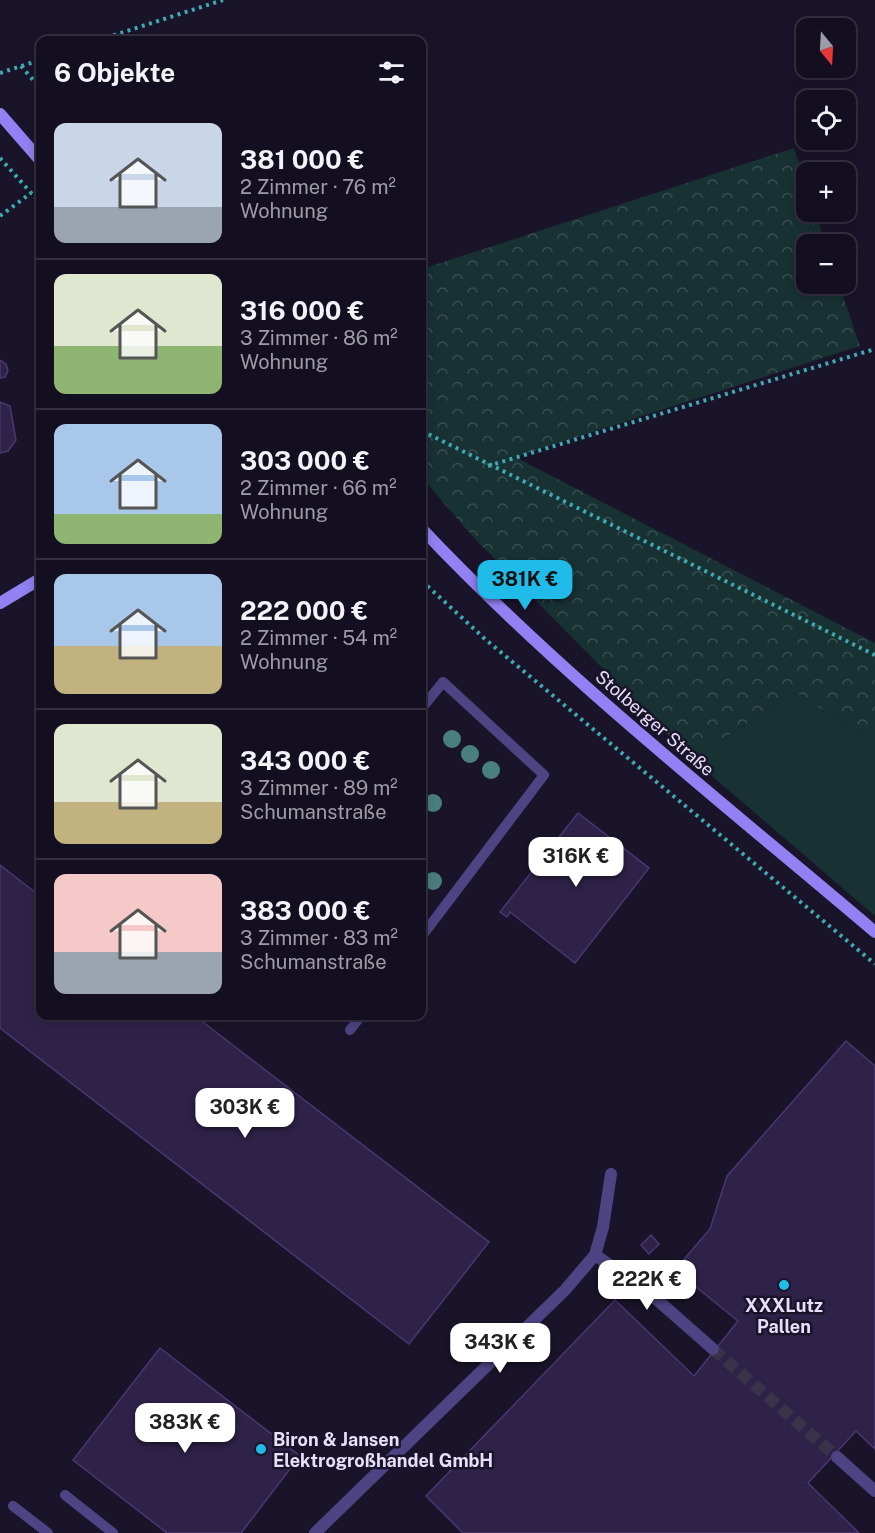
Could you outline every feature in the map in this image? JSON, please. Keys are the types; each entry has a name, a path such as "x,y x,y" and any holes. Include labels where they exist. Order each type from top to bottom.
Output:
{"main road":[{"path":"0,114 36,155"},
{"name":"Stolberger Straße","path":"426,533 472,582 557,662 875,932"},
{"path":"0,603 36,581"}],"street":[{"path":"315,1533 565,1290 595,1254 603,1227 611,1174"},
{"path":"595,1254 646,1290 713,1349"},
{"path":"837,1457 875,1491"}],"lane":[{"path":"426,703 442,682 544,775 426,927"},
{"path":"350,1030 358,1020"},
{"path":"65,1495 112,1533"},
{"path":"14,1506 48,1533"}],"path":[{"path":"111,36 223,0"},
{"path":"0,73 36,61"},
{"path":"21,66 36,83"},
{"path":"0,159 36,199"},
{"path":"0,216 31,193"},
{"path":"488,466 875,349"},
{"path":"426,433 488,466 821,627 875,656"},
{"path":"426,585 485,639 875,964"}],"green space":[{"path":"794,148 799,162 796,162 796,222 818,222 823,234 796,234 796,294 842,294 860,346 515,457 875,643 875,726 856,731 795,692 692,759 475,539 426,483 426,268"},
{"path":"795,692 856,731 875,726 875,916 692,759"}],"building":[{"path":"0,360 6,364 8,371 5,377 0,378"},
{"path":"0,402 10,406 16,440 8,451 0,453"},
{"path":"578,813 649,868 575,963 510,912 507,917 500,912"},
{"path":"0,865 36,893 36,1020 200,1020 489,1242 409,1344 0,1028"},
{"name":"XXXLutz Pallen","path":"846,1041 875,1066 875,1449 856,1431 808,1483 859,1533 463,1533 426,1496 615,1300 694,1376 738,1321 675,1270 710,1229 727,1176"},
{"path":"651,1235 659,1244 649,1254 641,1245"},
{"path":"160,1348 300,1456 241,1533 167,1533 73,1460"}],"tunnel":[{"path":"713,1349 837,1457"}],"place":[{"name":"XXXLutz Pallen","path":"784,1285"},
{"name":"Biron & Jansen Elektrogroßhandel GmbH","path":"261,1449"}]}
